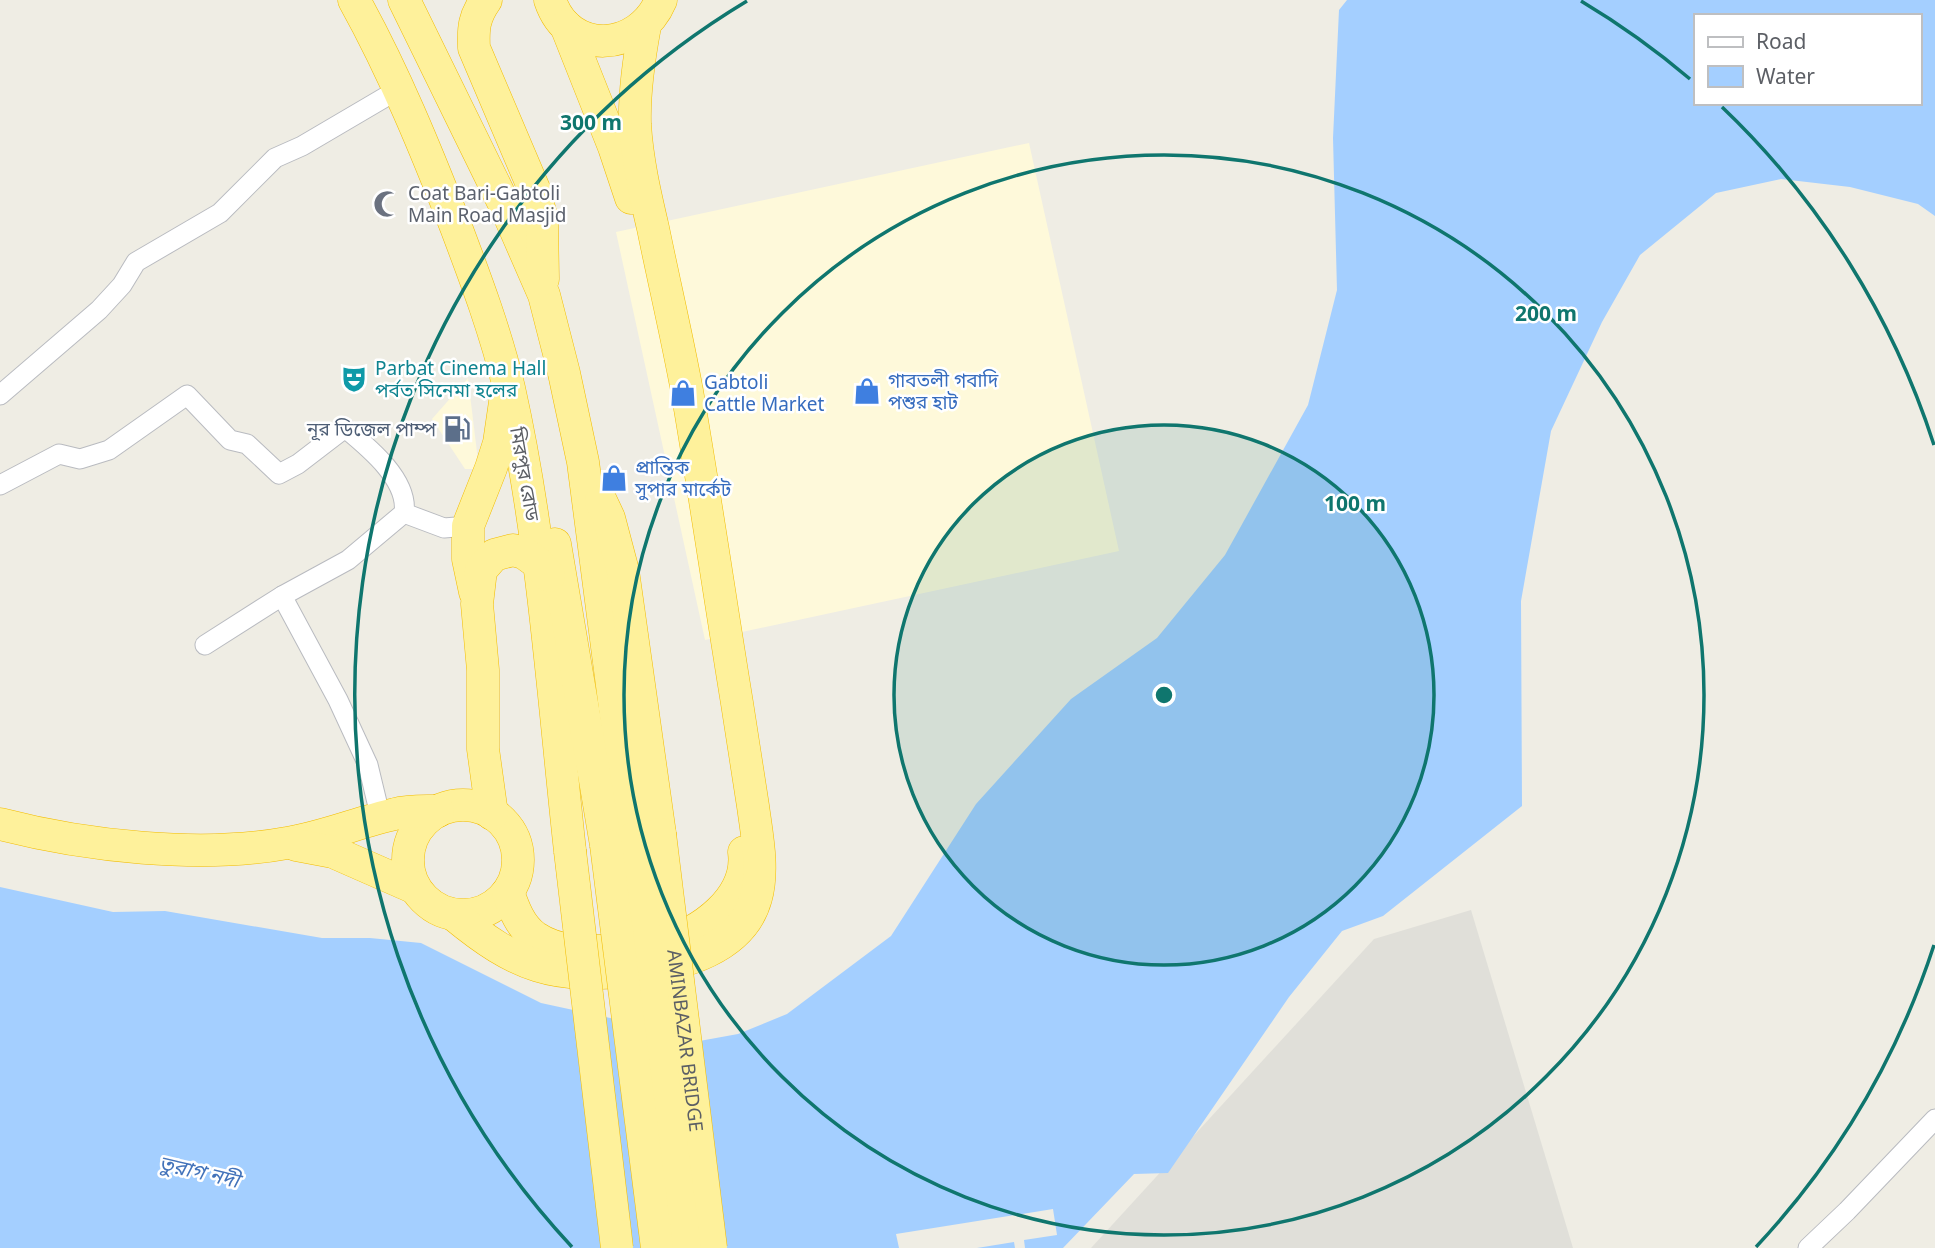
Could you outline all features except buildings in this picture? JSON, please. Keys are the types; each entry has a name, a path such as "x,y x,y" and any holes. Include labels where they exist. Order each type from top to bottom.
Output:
{"highway":[{"name":"মিরপুর রোড","path":"354,0 398,89 438,181 474,274 508,386 524,463 539,564 617,1248"},
{"path":"404,0 506,208 544,295 583,462 633,839 657,1248"},
{"path":"486,0 477,12 472,27 474,48 542,219 544,295"},
{"path":"558,13 580,36 597,41 614,41 631,36 653,13"},
{"path":"508,892 525,928 550,945 570,951 650,946 684,936 717,913 730,900 740,882 745,859 657,304 636,215 614,147 558,13"},
{"path":"483,749 464,790 445,808 426,819 410,844 408,867 415,888 428,903 454,915 512,957 556,972 620,972 685,961 719,945 736,933 755,901 759,875 758,845 687,390 642,176 635,124 637,70 653,13"},
{"path":"508,386 535,447 565,596 633,839"},
{"path":"492,814 483,749 483,670 477,604 468,559 468,526 499,443 508,386"},
{"path":"477,604 481,570 494,555 513,550 539,564 565,596"},
{"path":"0,824 47,836 104,844 179,849 241,849 288,843 397,813 472,806 492,814 510,832 515,843 517,868 508,892 498,903 485,911 454,915"},
{"name":"AMINBAZAR BRIDGE","path":"633,839 685,1248"},
{"name":"AMINBAZAR BRIDGE","path":"633,839 711,1248"},
{"path":"288,843 333,852 415,888"}],"street":[{"path":"0,394 99,310 122,285 136,262 220,213 275,158 302,146 398,89"},
{"path":"0,485 59,454 80,459 109,450 187,395 230,440 247,444 279,474 298,464 345,428 393,474 405,506 404,513 348,560 282,596 205,645"},
{"path":"404,513 444,528 468,526"},
{"path":"282,596 338,700 368,765 381,819"},
{"path":"1808,1248 1847,1212 1935,1119"}],"shaded area":[{"name":"গাবতলী গবাদি পশুর হাট","path":"1029,143 1119,551 705,640 616,232"},
{"path":"468,378 479,469 465,469 432,419"},
{"path":"1471,910 1573,1248 1091,1248 1374,939"}],"water":[{"name":"তুরাগ নদী","path":"1347,0 1935,0 1935,216 1918,204 1850,187 1781,179 1716,193 1640,255 1602,322 1551,431 1521,601 1522,806 1383,916 1342,931 1289,997 1168,1173 1134,1174 1063,1248 0,1248 0,887 113,912 165,911 322,938 370,938 421,943 541,1003 624,1021 672,1046 738,1034 787,1014 891,936 976,804 1071,699 1157,638 1225,555 1308,405 1337,290 1333,138 1339,10"}],"pier":[{"path":"1053,1209 1057,1235 1024,1240 1025,1248 1015,1248 1014,1242 977,1248 899,1248 896,1234"}],"place":[{"name":"Coat Bari-Gabtoli Main Road Masjid","path":"387,204"},
{"name":"Parbat Cinema Hall পর্বত সিনেমা হলের","path":"354,379"},
{"name":"গাবতলী গবাদি পশুর হাট","path":"867,391"},
{"name":"Gabtoli Cattle Market","path":"683,393"},
{"name":"নূর ডিজেল পাম্প","path":"457,429"},
{"name":"প্রান্তিক সুপার মার্কেট","path":"614,478"}]}
